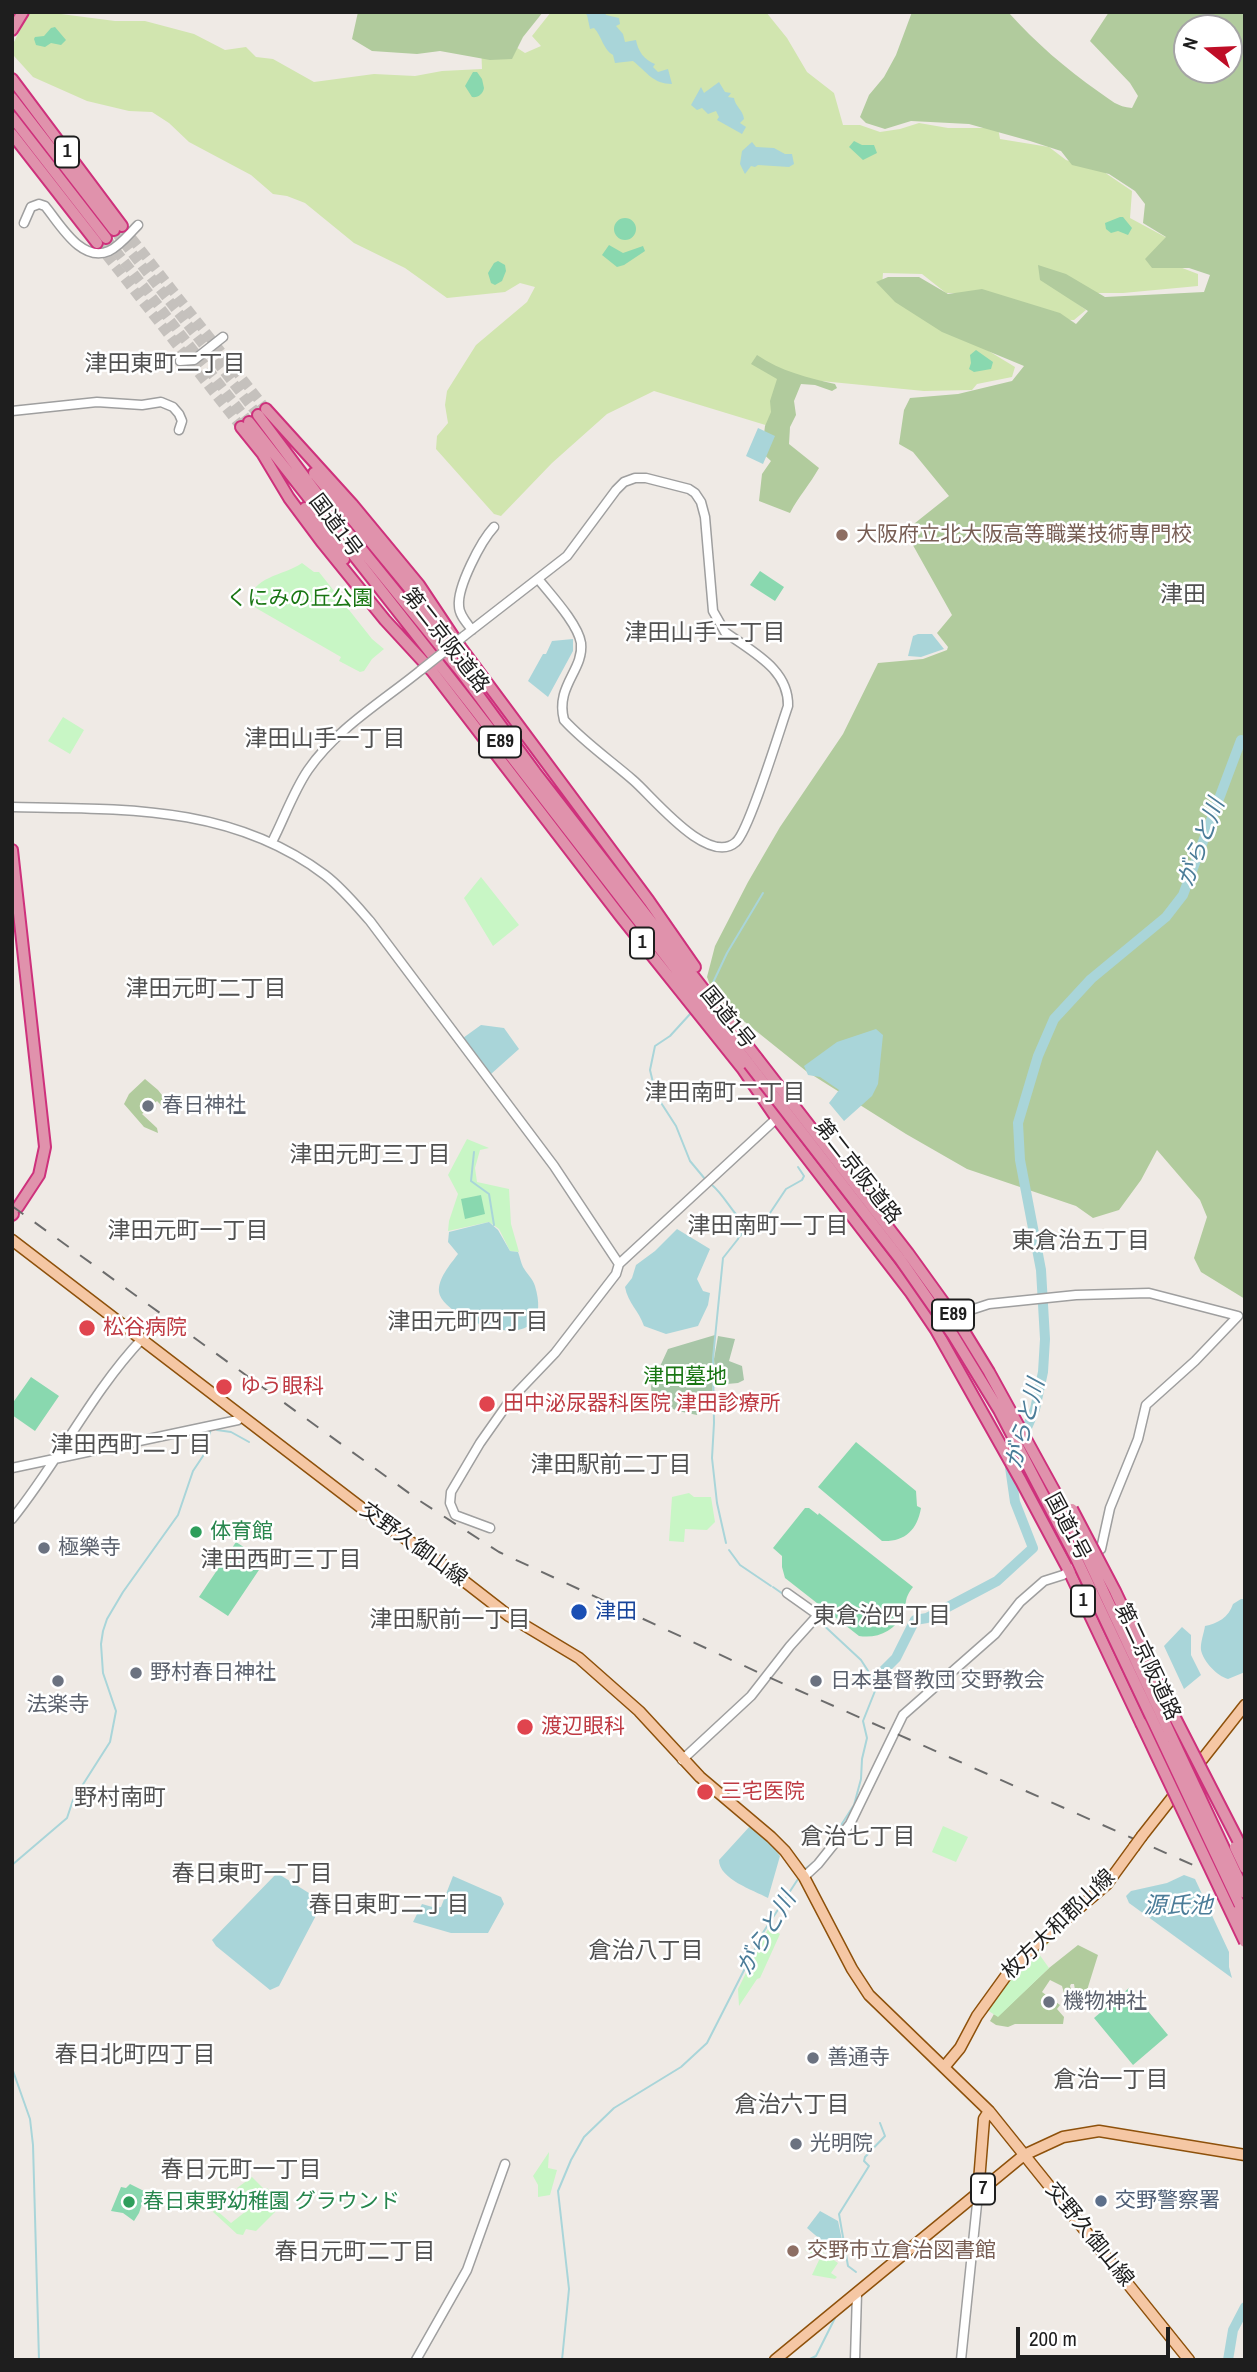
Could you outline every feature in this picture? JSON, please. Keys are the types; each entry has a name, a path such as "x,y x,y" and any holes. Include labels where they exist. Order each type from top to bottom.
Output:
{"highway":[{"path":"12,30 23,12"},
{"name":"1","path":"12,79 110,234"},
{"path":"12,98 110,234"},
{"path":"12,117 110,234"},
{"name":"1","path":"12,134 110,234"},
{"name":"国道1号","path":"254,419 304,451 419,584 461,648 649,901 735,1025 755,1059 796,1102 935,1282 998,1377 1057,1479 1109,1578 1169,1706 1245,1854"},
{"name":"国道1号","path":"254,419 262,453 289,498 321,541 385,620 432,671 621,917 742,1068 777,1119 932,1324 1069,1571 1245,1942"},
{"name":"第二京阪道路","path":"254,419 462,673 755,1059 953,1335 999,1410 1055,1517 1245,1916"},
{"name":"第二京阪道路","path":"254,419 458,688 908,1252 962,1328 1015,1416 1087,1555 1245,1893"},
{"path":"304,451 315,474 418,599 462,673"},
{"path":"262,453 394,621 458,688"},
{"path":"12,850 45,1147 39,1175 14,1212"},
{"path":"1055,1517 1071,1560 1245,1931"},
{"path":"1087,1555 1113,1595 1132,1642 1210,1793 1245,1868"}],"main road":[{"name":"交野久御山線","path":"12,1240 345,1496 433,1557 509,1616 579,1658 639,1712 682,1759 785,1851 802,1875 852,1969 869,1995 945,2066"},
{"name":"枚方大和郡山線","path":"945,2066 960,2048 977,2016 1008,1973 1031,1949 1107,1884 1245,1705"},
{"path":"945,2066 989,2110"},
{"name":"交野久御山線","path":"989,2110 1189,2360"},
{"name":"7","path":"978,2194 984,2119 989,2110"},
{"name":"7","path":"775,2360 1024,2155 1063,2137 1099,2131 1245,2155"}],"street":[{"path":"24,223 31,206 45,206 82,249 97,253 108,252 138,225"},
{"path":"180,361 194,360 223,337"},
{"path":"12,411 97,402 142,405 160,402 173,407 178,414 182,421 179,430"},
{"path":"272,842 307,771 322,752 421,670 539,580 578,543 624,482 646,478 689,489 701,502 705,517 713,611 725,632 781,676 788,696 788,706 747,822 736,843 719,847 689,832 564,720 560,707 562,695 580,655 581,641 539,580"},
{"path":"468,633 459,611 459,595 482,541 494,527"},
{"path":"12,807 190,816 227,825 272,842 327,876 370,921 554,1166 619,1264"},
{"path":"490,1528 455,1515 450,1503 451,1492 480,1443 511,1399 555,1353 617,1274 619,1264 796,1102"},
{"path":"802,1875 818,1864 850,1824 903,1715 995,1634 1020,1602 1044,1581 1069,1571 1101,1549 1110,1508 1138,1439 1146,1405 1195,1361 1238,1316 1149,1293 1125,1293 989,1304 932,1324"},
{"path":"12,1519 116,1366 142,1339"},
{"path":"12,1468 238,1420 242,1416"},
{"path":"682,1759 751,1696 818,1615 787,1593"},
{"path":"416,2360 467,2270 505,2164"},
{"path":"961,2360 978,2194"},
{"path":"855,2360 857,2293"}],"green space":[{"path":"358,12 543,12 523,37 512,59 490,60 440,51 417,54 372,51 352,39"},
{"path":"551,12 766,12 787,38 807,72 834,93 843,125 860,125 880,132 919,123 948,128 998,128 1000,139 1049,147 1066,160 1104,172 1132,191 1130,218 1182,246 1177,266 1198,274 1198,286 1095,293 1049,283 1086,310 1074,320 1039,319 986,293 946,293 922,274 883,273 882,286 1015,367 1012,377 977,384 972,390 924,391 780,377 772,427 654,391 607,414 552,463 501,516 494,514 436,449 437,436 448,423 445,405 447,391 476,345 527,302 535,287 520,283 505,292 447,298 405,268 354,243 305,203 273,194 251,175 189,142 169,123 152,112 129,111 87,101 33,77 14,56 12,46 28,14 61,14 115,21 145,21 194,34 225,50 246,47 256,57 273,59 314,82 374,74 415,76 442,71 482,69 481,44 485,27 525,53 541,46 532,36"},
{"path":"912,12 1008,12 1040,45 1074,74 1114,103 1132,108 1138,96 1130,83 1090,41 1109,12 1245,12 1245,1299 1201,1272 1194,1258 1207,1217 1200,1200 1157,1150 1141,1180 1119,1210 1093,1218 1076,1206 967,1169 906,1134 806,1071 715,998 707,977 715,946 748,882 780,827 843,734 878,663 923,659 947,650 948,647 937,633 952,615 905,531 949,496 913,452 899,444 904,410 910,398 958,394 1012,381 1024,366 942,332 895,302 876,282 888,277 919,277 948,294 982,289 1060,313 1076,324 1088,311 1040,280 1038,265 1066,274 1105,297 1204,292 1210,275 1189,268 1152,268 1145,259 1166,237 1143,223 1145,204 1135,191 1109,174 1072,165 1061,151 969,124 911,121 885,129 866,123 860,117 869,95 884,77 896,55"},
{"path":"55,27 66,40 61,45 36,45 35,37 44,36"},
{"path":"473,72 477,72 482,79 484,88 480,95 472,97 465,86"},
{"path":"854,141 862,145 874,145 877,153 863,160 849,147"},
{"path":"1120,217 1132,228 1128,235 1118,231 1111,233 1106,229 1105,223"},
{"path":"625,218 633,221 636,229 633,237 625,240 617,237 614,229 617,221"},
{"path":"609,245 623,253 643,246 645,251 617,267 602,255"},
{"path":"498,261 505,265 506,271 502,281 495,285 491,283 488,273"},
{"path":"976,350 993,362 991,369 974,372 969,369 970,355"},
{"path":"757,355 785,370 835,384 837,388 832,391 815,385 801,384 794,401 796,415 790,427 789,444 819,468 790,513 759,501 762,474 771,461 758,449 763,442 777,379 751,364"},
{"name":"くにみの丘公園","path":"302,563 314,572 319,572 372,639 384,649 372,659 364,671 360,672 339,661 341,657 249,604 251,594 262,582"},
{"path":"760,571 784,587 775,601 750,585"},
{"path":"63,717 84,730 70,754 48,741"},
{"path":"481,877 519,925 493,946 464,898"},
{"name":"春日神社","path":"145,1079 172,1108 162,1106 157,1101 142,1114 157,1128 158,1133 144,1127 124,1104 129,1094"},
{"path":"467,1139 489,1148 480,1150 475,1168 477,1182 509,1189 511,1224 519,1252 510,1251 499,1229 489,1222 448,1231 458,1194 448,1175"},
{"path":"481,1195 485,1214 465,1219 461,1199"},
{"name":"津田墓地","path":"715,1335 712,1403 698,1403 697,1415 678,1411 652,1400 651,1386 668,1349"},
{"name":"津田墓地","path":"718,1336 735,1339 729,1361 742,1366 744,1380 716,1385 714,1359"},
{"path":"31,1377 59,1396 35,1431 12,1415 12,1404"},
{"path":"856,1442 916,1491 917,1506 921,1508 919,1516 913,1529 897,1540 882,1541 818,1487"},
{"path":"689,1493 694,1497 711,1497 715,1522 707,1530 685,1529 684,1542 669,1541 672,1497"},
{"path":"805,1508 818,1515 819,1513 913,1587 900,1620 890,1629 879,1635 859,1636 785,1578 782,1556 773,1548"},
{"path":"236,1542 265,1561 228,1616 199,1597"},
{"path":"943,1826 968,1837 956,1862 932,1852"},
{"path":"769,1927 780,1934 760,1978 739,2006 738,1989"},
{"path":"1057,1930 1057,1934 1039,1954 1049,1968 998,2017 984,2008 999,1985"},
{"name":"機物神社","path":"1078,1945 1098,1955 1088,1987 1088,1998 1082,2006 1077,2001 1074,1984 1070,1986 1072,1992 1068,1997 1062,1986 1050,1980 1042,1992 1060,2005 1057,2009 1064,2017 1063,2024 1015,2024 1008,2027 990,2021 994,2014 998,2016"},
{"path":"1129,1988 1168,2035 1133,2065 1094,2018"},
{"path":"549,2152 548,2168 557,2170 550,2195 538,2197 538,2185 533,2176"},
{"path":"252,2177 265,2190 267,2188 270,2191 268,2193 281,2206 256,2231 246,2229 243,2235 237,2234 213,2212 215,2209 231,2223 250,2208 243,2203 248,2197 237,2188"},
{"name":"春日東野幼稚園 グラウンド","path":"130,2184 146,2192 134,2221 123,2213 111,2211 121,2187 126,2188"},
{"path":"809,2243 838,2263 831,2273 837,2277 835,2279 812,2275 820,2258 805,2250"}],"water":[{"path":"584,12 605,12 606,15 619,18 620,24 616,26 623,34 625,42 636,40 642,55 655,64 653,67 658,72 668,69 672,84 655,80 633,61 615,63 613,55 607,50 597,31 590,29"},
{"path":"719,82 725,92 731,93 728,97 734,98 742,113 744,119 740,123 746,127 742,134 717,120 719,117 716,111 708,114 702,108 697,110 691,105 701,87 704,93"},
{"path":"752,142 756,147 774,148 785,154 792,154 794,164 789,167 751,166 745,174 740,164 742,151"},
{"path":"758,428 775,436 763,464 746,456"},
{"path":"932,634 944,649 921,657 908,656 913,636"},
{"path":"573,639 573,651 548,697 528,681 552,641"},
{"path":"481,1025 504,1028 519,1049 491,1074 463,1038"},
{"path":"876,1029 883,1035 878,1084 872,1096 844,1121 829,1103 839,1090 820,1077 808,1075 804,1066 837,1042"},
{"path":"489,1222 498,1230 510,1251 518,1252 523,1267 535,1286 538,1310 531,1324 516,1330 497,1329 477,1323 445,1303 439,1292 442,1277 458,1254 448,1242 449,1232"},
{"path":"677,1229 710,1249 697,1279 703,1291 710,1293 708,1305 698,1326 666,1334 644,1326 625,1287 632,1278 636,1265"},
{"path":"1245,1599 1245,1672 1228,1679 1219,1675 1208,1663 1202,1654 1202,1641 1205,1626 1222,1619 1233,1604"},
{"path":"1182,1627 1191,1635 1191,1655 1201,1675 1184,1689 1164,1646"},
{"path":"751,1825 780,1856 768,1898 738,1883 720,1867 719,1860"},
{"path":"277,1873 320,1900 322,1904 279,1986 270,1990 212,1940"},
{"name":"源氏池","path":"1184,1875 1195,1879 1229,1952 1232,1978 1129,1903 1126,1896 1131,1891 1167,1883"},
{"path":"453,1876 501,1897 504,1904 488,1933 451,1933 413,1922 422,1904 441,1907"},
{"path":"820,2211 838,2221 844,2260 807,2228"}],"waterway":[{"name":"がらと川","path":"874,1680 896,1658 915,1620 927,1618 997,1581 1033,1548 1015,1502 1010,1467 1035,1409 1043,1372 1045,1339 1041,1270 1020,1160 1018,1123 1038,1056 1054,1019 1091,979 1166,917 1183,895 1241,740"},
{"path":"710,989 727,953 763,893"},
{"path":"691,1013 670,1036 655,1046 650,1070 656,1095 676,1126 690,1161 705,1179"},
{"path":"474,1152 471,1181 489,1194 494,1225"},
{"path":"764,1222 786,1189 802,1180 804,1176 798,1167"},
{"path":"712,1185 743,1222 738,1239 723,1258 713,1358 712,1458 717,1503 726,1543"},
{"path":"739,1237 744,1232 762,1225"},
{"path":"12,1865 67,1818 73,1800 110,1742 116,1711 103,1673 103,1631 123,1592 178,1515 193,1471 203,1456 211,1429"},
{"path":"217,1430 231,1432 249,1442"},
{"path":"729,1550 740,1565 771,1586"},
{"path":"773,1587 783,1594"},
{"name":"がらと川","path":"818,1620 861,1660 874,1680 875,1691 863,1721 867,1738 854,1805 827,1847"},
{"name":"がらと川","path":"805,1869 814,1862"},
{"name":"がらと川","path":"562,2360 569,2289 558,2191 571,2160 584,2137 614,2108 681,2067 707,2043 764,1931 800,1876"},
{"path":"12,2068 30,2119 33,2145 39,2360"},
{"path":"856,2272 848,2266 839,2214 869,2166 864,2161 865,2157 885,2136 880,2123"},
{"path":"1228,2360 1233,2330 1245,2307"},
{"path":"808,2360 816,2356 835,2318"}],"tunnel":[{"path":"122,226 266,409"},
{"path":"114,230 258,415"},
{"path":"106,238 249,422"},
{"path":"97,243 241,427"}],"railway":[{"path":"12,1206 420,1501 499,1552 766,1676 1245,1888"}],"place":[{"name":"大阪府立北大阪高等職業技術専門校","path":"842,535"},
{"name":"春日神社","path":"148,1106"},
{"name":"松谷病院","path":"87,1328"},
{"name":"ゆう眼科","path":"224,1387"},
{"name":"田中泌尿器科医院 津田診療所","path":"487,1404"},
{"name":"体育館","path":"196,1532"},
{"name":"極樂寺","path":"44,1548"},
{"name":"津田","path":"579,1612"},
{"name":"野村春日神社","path":"136,1673"},
{"name":"法楽寺","path":"58,1681"},
{"name":"日本基督教団 交野教会","path":"816,1681"},
{"name":"渡辺眼科","path":"525,1727"},
{"name":"三宅医院","path":"705,1792"},
{"name":"機物神社","path":"1049,2002"},
{"name":"善通寺","path":"813,2058"},
{"name":"光明院","path":"796,2144"},
{"name":"交野警察署","path":"1101,2201"},
{"name":"春日東野幼稚園 グラウンド","path":"129,2202"},
{"name":"交野市立倉治図書館","path":"793,2251"}],"district":[{"name":"津田東町二丁目","path":"165,365"},
{"name":"津田","path":"1183,596"},
{"name":"津田山手二丁目","path":"705,634"},
{"name":"津田山手一丁目","path":"325,740"},
{"name":"津田元町二丁目","path":"206,990"},
{"name":"津田南町二丁目","path":"725,1094"},
{"name":"津田元町三丁目","path":"370,1156"},
{"name":"津田南町一丁目","path":"768,1227"},
{"name":"津田元町一丁目","path":"188,1232"},
{"name":"東倉治五丁目","path":"1081,1242"},
{"name":"津田元町四丁目","path":"468,1323"},
{"name":"津田西町二丁目","path":"131,1446"},
{"name":"津田駅前二丁目","path":"611,1466"},
{"name":"津田西町三丁目","path":"281,1561"},
{"name":"東倉治四丁目","path":"882,1617"},
{"name":"津田駅前一丁目","path":"450,1621"},
{"name":"野村南町","path":"120,1799"},
{"name":"倉治七丁目","path":"858,1838"},
{"name":"春日東町一丁目","path":"252,1875"},
{"name":"春日東町二丁目","path":"389,1906"},
{"name":"倉治八丁目","path":"646,1952"},
{"name":"春日北町四丁目","path":"135,2056"},
{"name":"倉治一丁目","path":"1111,2081"},
{"name":"倉治六丁目","path":"792,2106"},
{"name":"春日元町一丁目","path":"241,2171"},
{"name":"春日元町二丁目","path":"355,2253"}]}
